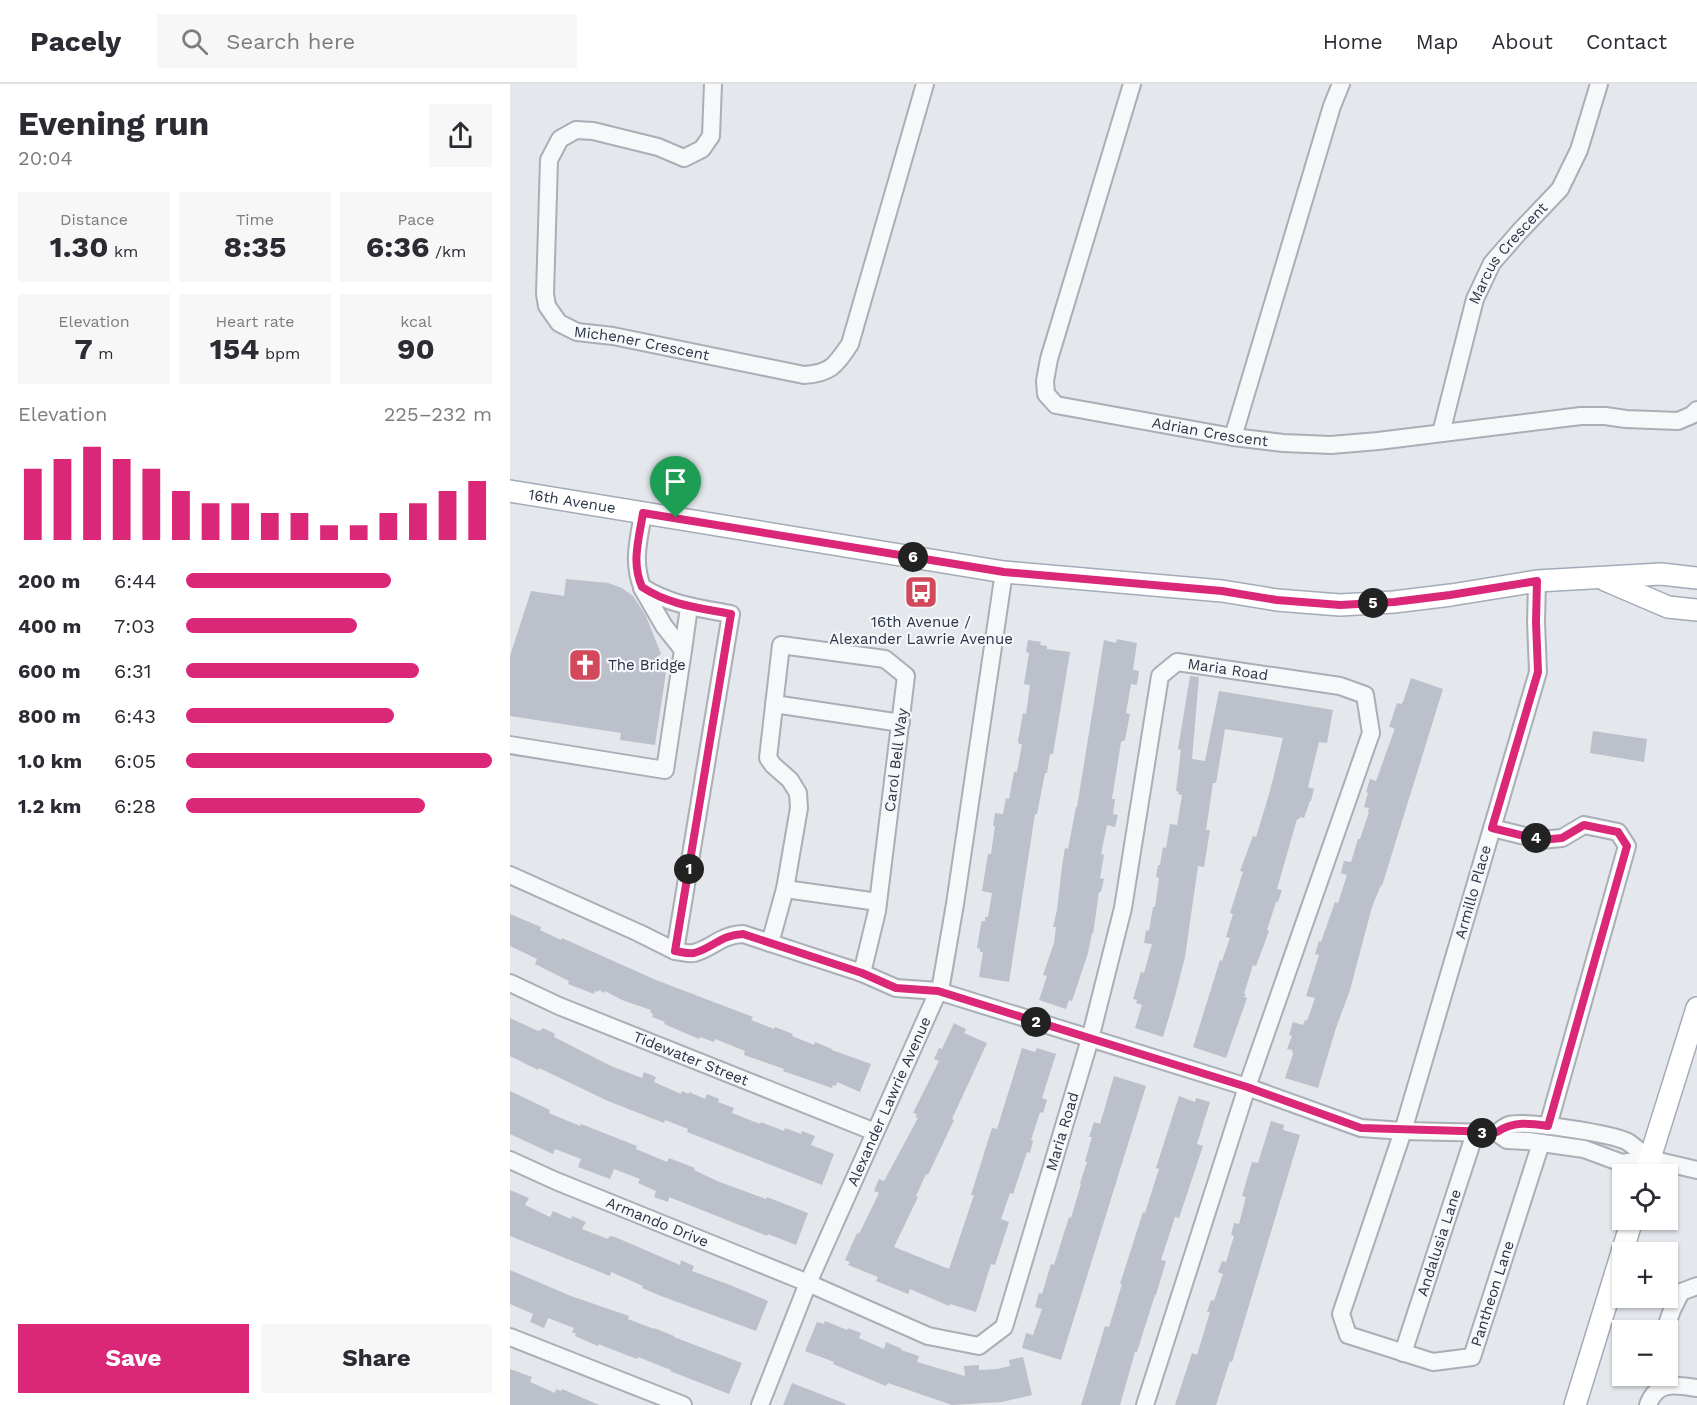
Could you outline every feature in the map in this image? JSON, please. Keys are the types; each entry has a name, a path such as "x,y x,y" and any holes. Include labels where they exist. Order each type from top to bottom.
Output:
{"main road":[{"name":"16th Avenue","path":"510,491 1004,572 1222,591 1277,600 1340,605 1394,602 1537,581 1661,574 1697,578"},
{"name":"16th Avenue","path":"1599,578 1668,607 1697,609"},
{"path":"1649,1164 1697,1008"},
{"path":"1575,1405 1629,1230"}],"street":[{"name":"Michener Crescent","path":"713,84 711,136 702,150 684,158 658,147 593,131 576,130 560,139 549,160 545,294 547,306 559,323 577,332 613,336 804,375 821,374 836,364 850,344 925,84"},
{"name":"Adrian Crescent","path":"1132,84 1049,359 1045,381 1046,394 1056,405 1233,437 1283,443 1331,445 1581,416 1678,421 1692,415 1697,410"},
{"path":"1233,437 1332,106 1341,84"},
{"name":"Marcus Crescent","path":"1441,433 1475,299 1492,263 1560,189 1579,150 1599,84"},
{"path":"643,513 635,561 636,572 664,626 682,650"},
{"name":"Alexander Lawrie Avenue","path":"760,1405 808,1283 938,991 955,904 1004,572"},
{"name":"Armillo Place","path":"1403,1131 1538,672 1537,581"},
{"path":"642,587 663,599 690,607 731,614 675,951"},
{"path":"510,745 665,770 690,607"},
{"name":"Carol Bell Way","path":"774,704 781,645 885,659 906,676 878,902 862,973"},
{"name":"Maria Road","path":"808,1283 928,1336 979,1346 1004,1327 1090,1039 1123,908 1160,676 1178,662 1341,686 1365,695 1371,733 1247,1087 1145,1405"},
{"path":"770,943 785,889 799,808 798,793 790,780 768,758 774,704 901,723"},
{"path":"1492,828 1541,840 1562,838 1584,825 1618,832 1627,846 1548,1126"},
{"path":"510,875 675,951 694,953 725,937 743,934 862,973 896,988 938,991 1247,1087 1361,1128 1475,1133 1497,1132 1508,1125 1536,1124 1606,1136 1627,1142 1645,1164"},
{"path":"785,889 878,902"},
{"name":"Tidewater Street","path":"510,984 874,1132"},
{"name":"Pantheon Lane","path":"1403,1131 1341,1314 1348,1335 1433,1362 1472,1357 1541,1143"},
{"path":"1497,1132 1507,1140 1584,1149 1628,1164"},
{"name":"Andalusia Lane","path":"1403,1353 1475,1133"},
{"name":"Armando Drive","path":"510,1160 556,1181 808,1283"},
{"path":"1678,1169 1697,1170"},
{"path":"1668,1320 1681,1292 1697,1286"},
{"path":"510,1337 683,1405"},
{"path":"1678,1385 1697,1388"},
{"path":"1648,1405 1658,1386"}],"building":[{"name":"The Bridge","path":"566,579 608,583 622,588 633,596 646,616 661,654 656,658 666,672 655,745 620,740 621,733 510,716 510,656 531,591 564,596"},
{"path":"1117,639 1137,643 1133,670 1139,671 1137,685 1131,684 1126,713 1130,714 1125,740 1121,742 1112,799 1115,799 1113,814 1118,815 1115,827 1107,825 1101,854 1104,855 1100,878 1104,879 1101,892 1099,892 1093,934 1072,1001 1069,1000 1066,1009 1039,1000 1047,976 1043,975 1054,943 1056,927 1053,927 1062,866 1077,807 1104,640 1116,643"},
{"path":"1028,640 1041,642 1040,645 1047,646 1047,649 1070,652 1053,754 1050,754 1037,814 1035,814 1009,982 979,977 983,952 977,948 982,921 988,917 992,893 982,891 988,854 991,854 995,813 1003,814 1006,798 1009,799 1022,744 1018,741 1023,713 1026,714 1030,685 1024,684 1029,653 1026,652"},
{"path":"1190,676 1199,677 1192,759 1205,761 1219,691 1333,710 1327,743 1319,742 1308,787 1314,789 1311,801 1304,818 1297,819 1277,889 1282,890 1256,966 1253,965 1244,994 1247,998 1226,1058 1193,1047 1220,960 1222,961 1230,938 1226,937 1233,914 1230,913 1243,872 1240,871 1253,836 1256,837 1283,738 1225,729 1216,783 1213,783 1206,830 1210,830 1204,867 1198,866 1185,957 1163,1037 1135,1028 1142,1005 1133,999 1141,972 1144,973 1152,944 1144,943 1146,930 1149,931 1153,907 1155,907 1159,878 1156,877 1158,865 1160,865 1163,847 1166,848 1170,824 1177,825 1182,795 1176,791 1181,750 1178,749"},
{"path":"1411,678 1443,689 1382,886 1372,907 1350,990 1318,1088 1285,1078 1293,1054 1292,1050 1287,1049 1292,1036 1289,1035 1293,1022 1303,1025 1305,1020 1307,1021 1315,998 1306,996 1319,955 1315,954 1335,902 1338,903 1347,875 1341,873 1344,861 1351,862 1369,812 1369,808 1364,807 1370,779 1376,781 1394,731 1394,728 1389,727 1397,703 1403,702"},
{"path":"1593,731 1647,739 1644,762 1590,753"},
{"path":"510,914 541,927 540,930 561,940 562,938 656,980 753,1017 751,1020 871,1064 860,1092 837,1082 832,1088 783,1071 784,1069 744,1055 745,1051 715,1039 714,1042 700,1037 699,1039 664,1024 665,1022 652,1017 651,1010 622,1000 605,991 604,993 599,990 595,991 594,994 568,984 569,981 535,964 537,959 510,946"},
{"path":"510,1018 538,1031 543,1028 555,1034 554,1037 611,1066 642,1078 644,1072 656,1077 654,1082 681,1094 682,1091 689,1094 689,1092 705,1099 707,1094 719,1099 718,1102 734,1108 732,1113 760,1124 761,1122 784,1131 785,1128 815,1136 811,1145 834,1154 822,1185 687,1132 688,1129 665,1120 664,1123 608,1101 510,1056"},
{"path":"954,1023 966,1029 964,1033 987,1043 952,1119 954,1120 928,1175 926,1174 916,1196 918,1197 894,1247 949,1269 974,1195 971,1195 992,1128 997,1129 1022,1048 1035,1052 1037,1048 1056,1054 1042,1098 1047,1100 1043,1113 1040,1112 1031,1140 1033,1141 1030,1153 1027,1152 1013,1194 1010,1193 1001,1219 1009,1222 995,1265 991,1264 976,1312 950,1304 949,1306 910,1289 908,1294 876,1281 878,1277 848,1265 850,1262 845,1260 879,1193 874,1191 879,1179 884,1181 918,1118 915,1117 917,1114 913,1113 939,1061 934,1059 939,1048 942,1049"},
{"path":"1114,1076 1146,1086 1061,1360 1022,1348 1026,1333 1033,1335 1042,1309 1035,1307 1039,1293 1042,1294 1051,1264 1054,1265 1069,1217 1071,1218 1087,1162 1085,1161 1092,1137 1089,1137 1094,1122 1100,1124"},
{"path":"510,1091 550,1110 549,1113 637,1146 636,1149 667,1162 669,1158 695,1168 694,1170 717,1181 808,1213 796,1245 768,1234 767,1236 669,1197 668,1202 654,1197 656,1191 638,1183 640,1179 614,1169 610,1179 578,1167 581,1159 555,1149 553,1154 510,1134"},
{"path":"1179,1096 1195,1102 1196,1098 1210,1102 1197,1144 1203,1146 1179,1218 1175,1217 1161,1260 1166,1261 1156,1295 1137,1352 1135,1352 1120,1405 1081,1405 1105,1326 1109,1327 1122,1284 1120,1284 1159,1169 1156,1168"},
{"path":"1271,1121 1284,1125 1283,1130 1300,1135 1232,1362 1230,1361 1216,1405 1175,1405 1192,1353 1197,1355 1210,1312 1207,1312 1211,1300 1214,1301 1223,1274 1218,1272 1222,1261 1226,1262 1234,1236 1231,1235 1234,1223 1239,1224 1246,1197 1242,1196 1252,1162 1258,1163"},
{"path":"510,1190 529,1198 525,1205 550,1217 553,1211 571,1219 572,1216 586,1222 582,1229 608,1239 610,1236 615,1237 680,1265 681,1260 694,1266 692,1271 768,1301 756,1331 661,1296 611,1272 610,1276 510,1236"},
{"path":"510,1270 742,1363 729,1394 638,1357 637,1359 599,1344 598,1346 575,1336 576,1334 572,1332 574,1328 548,1318 544,1328 530,1322 533,1314 510,1304"},
{"path":"825,1321 861,1333 859,1338 884,1349 886,1342 919,1356 917,1362 965,1376 964,1366 979,1365 979,1370 997,1369 1010,1366 1009,1360 1023,1357 1032,1395 1002,1402 952,1405 888,1383 886,1386 805,1351 817,1322 824,1324"},
{"path":"510,1369 532,1377 530,1382 555,1393 556,1389 561,1391 562,1389 599,1405 510,1405"},
{"path":"792,1383 846,1404 783,1405"}],"place":[{"name":"16th Avenue / Alexander Lawrie Avenue","path":"921,592"},
{"name":"The Bridge","path":"585,665"}],"route":[{"path":"643,513 676,518 1004,572 1222,591 1277,600 1340,605 1394,602 1496,589 1537,581 1538,672 1492,828 1541,840 1562,838 1584,825 1618,832 1627,846 1548,1126 1508,1125 1497,1132 1475,1133 1361,1128 1247,1087 938,991 896,988 862,973 743,934 725,937 694,953 675,951 731,614 690,607 663,599 642,587 636,572 635,561 643,513"}]}
